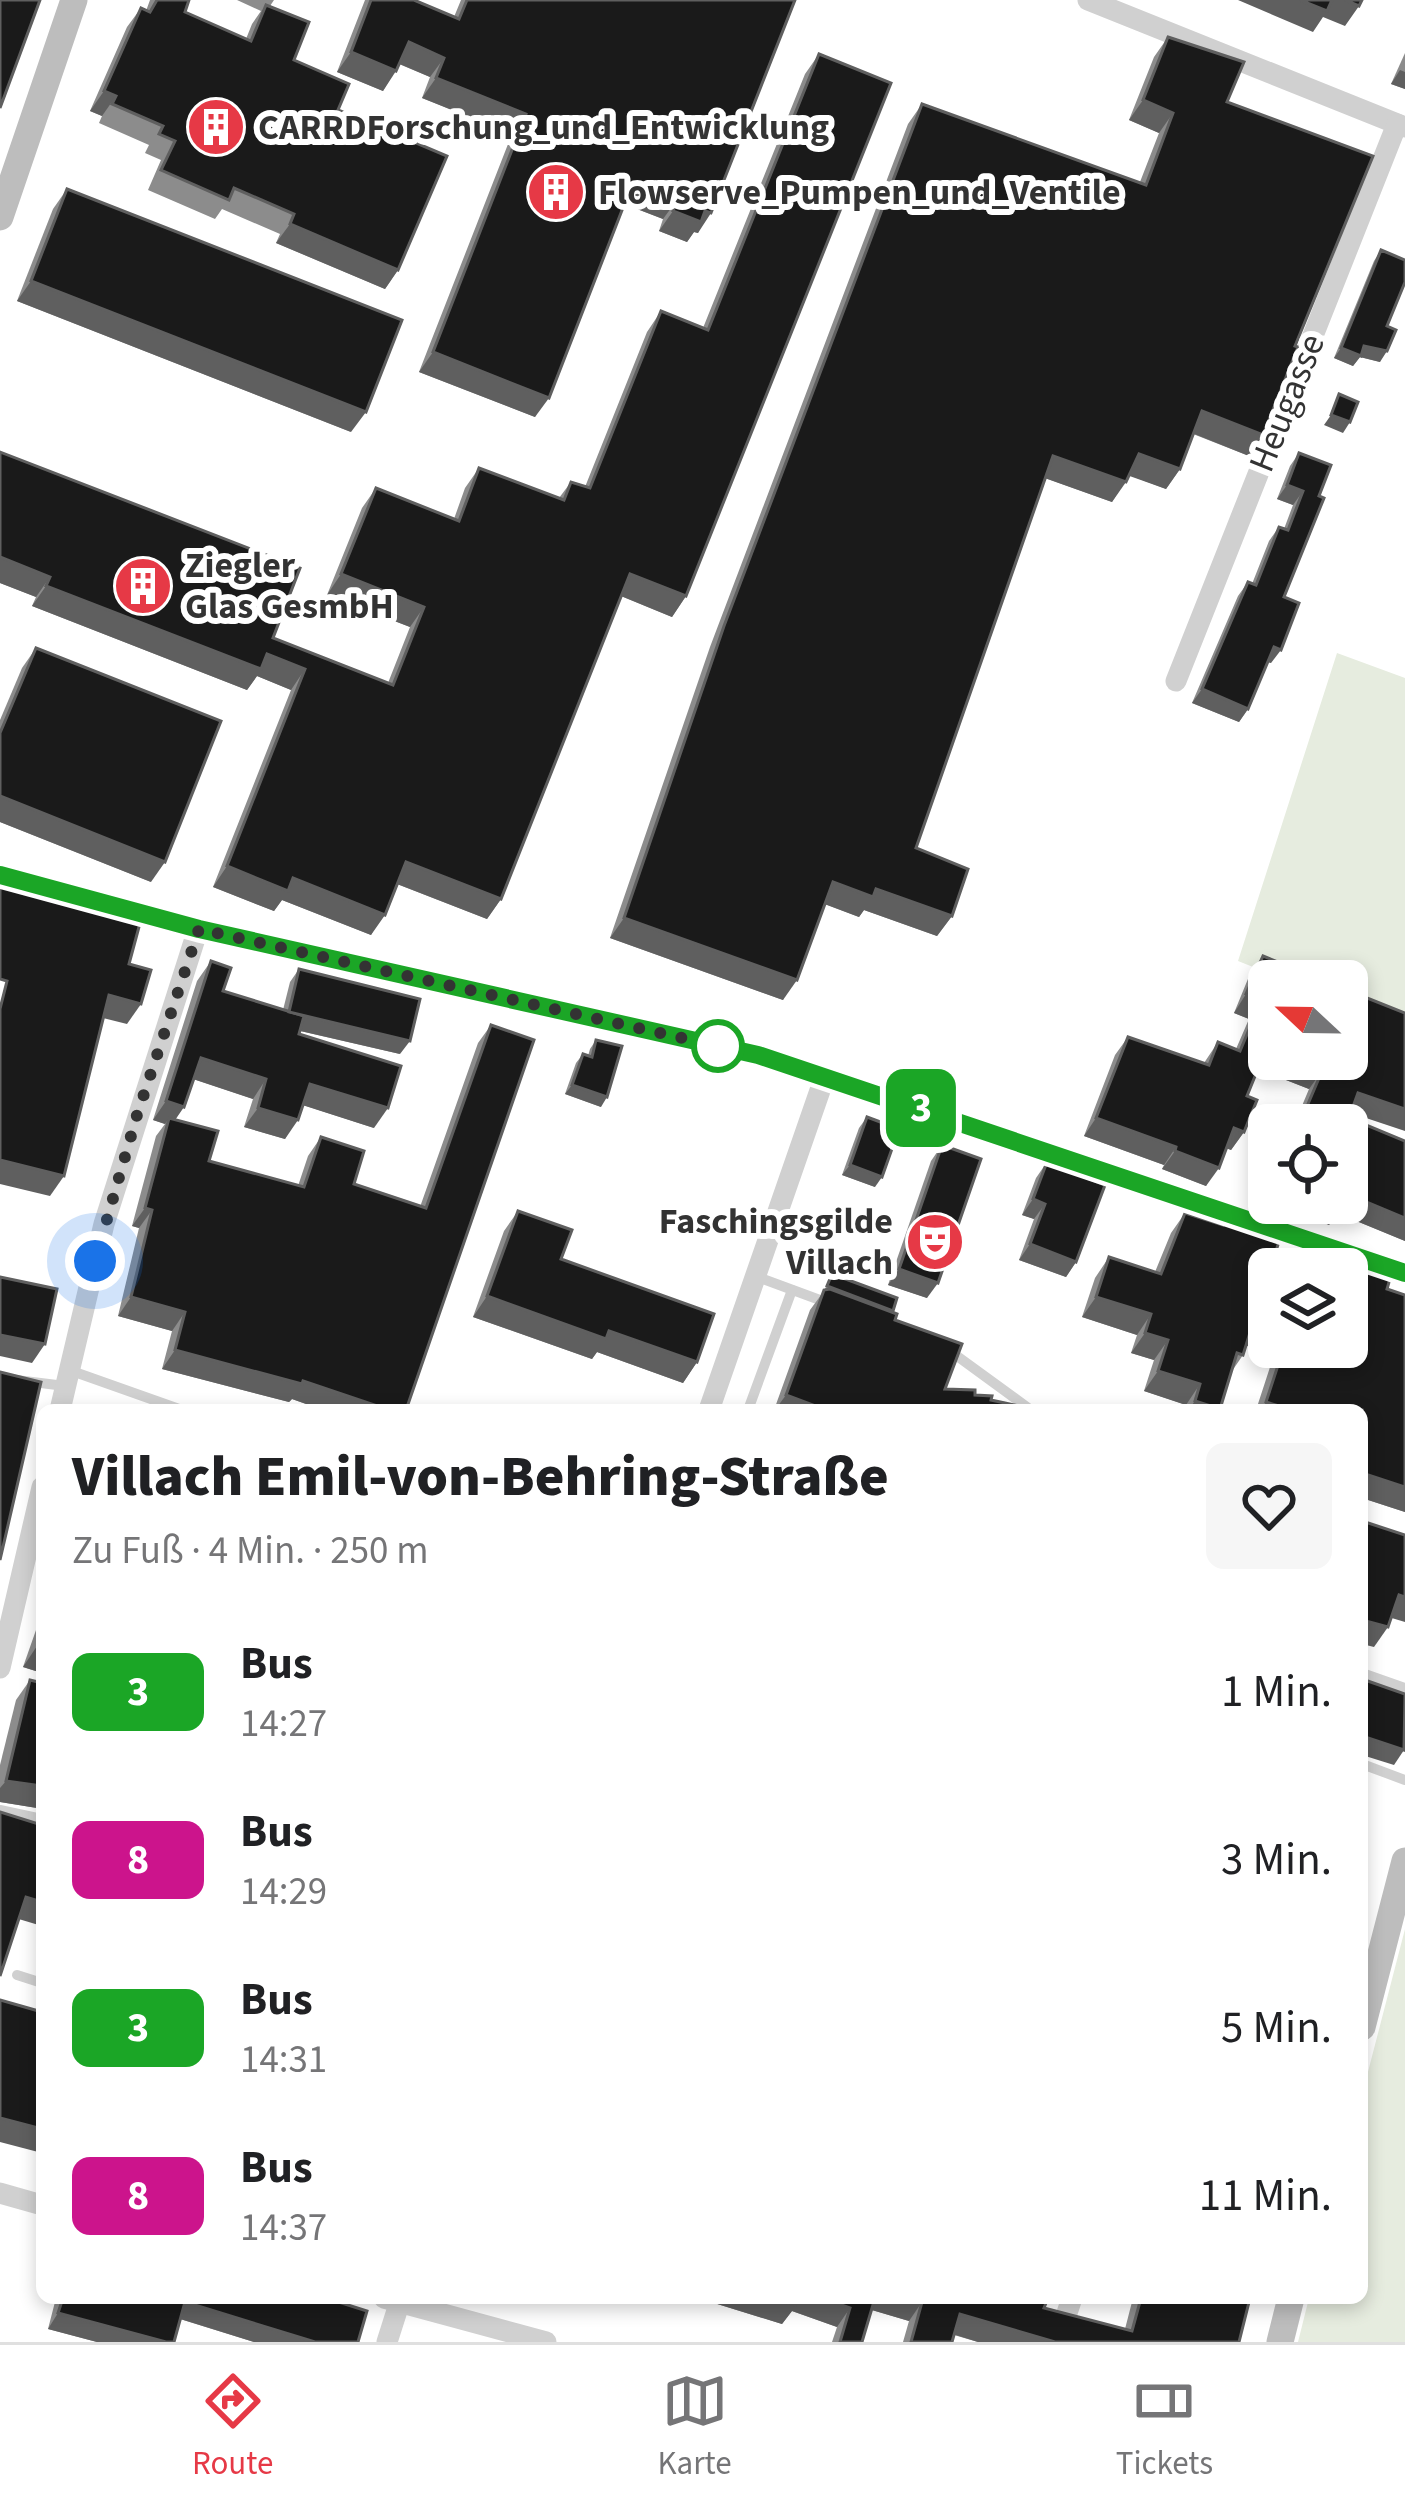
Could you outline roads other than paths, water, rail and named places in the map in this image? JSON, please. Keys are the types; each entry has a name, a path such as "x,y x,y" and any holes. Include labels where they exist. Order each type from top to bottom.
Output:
{"street":[{"path":"0,217 74,0"},
{"path":"1088,0 1401,125"},
{"name":"Heugasse","path":"1176,681 1401,125"},
{"path":"88,899 199,929 720,1046 825,1076 1405,1273"},
{"path":"61,1404 111,1202 199,929"},
{"path":"711,1404 825,1076"},
{"path":"0,1668 35,1549"},
{"path":"1368,2004 1405,1861"},
{"path":"0,2193 36,2203"},
{"path":"386,2342 394,2304"},
{"path":"413,2304 546,2342"},
{"path":"1280,2342 1290,2304"}],"lane":[{"path":"755,1276 838,1307"},
{"path":"750,1404 791,1290"},
{"path":"942,1346 1022,1404"},
{"path":"0,1378 67,1378 160,1404"},
{"path":"1368,1675 1405,1688"},
{"path":"1368,1767 1405,1780"},
{"path":"0,1810 36,1818"},
{"path":"17,1975 36,1981"}],"place":[{"name":"CARRDForschung_und_Entwicklung","path":"216,127"},
{"name":"Flowserve_Pumpen_und_Ventile","path":"556,192"},
{"name":"Ziegler Glas GesmbH","path":"143,586"},
{"name":"Faschingsgilde Villach","path":"935,1242"}]}
